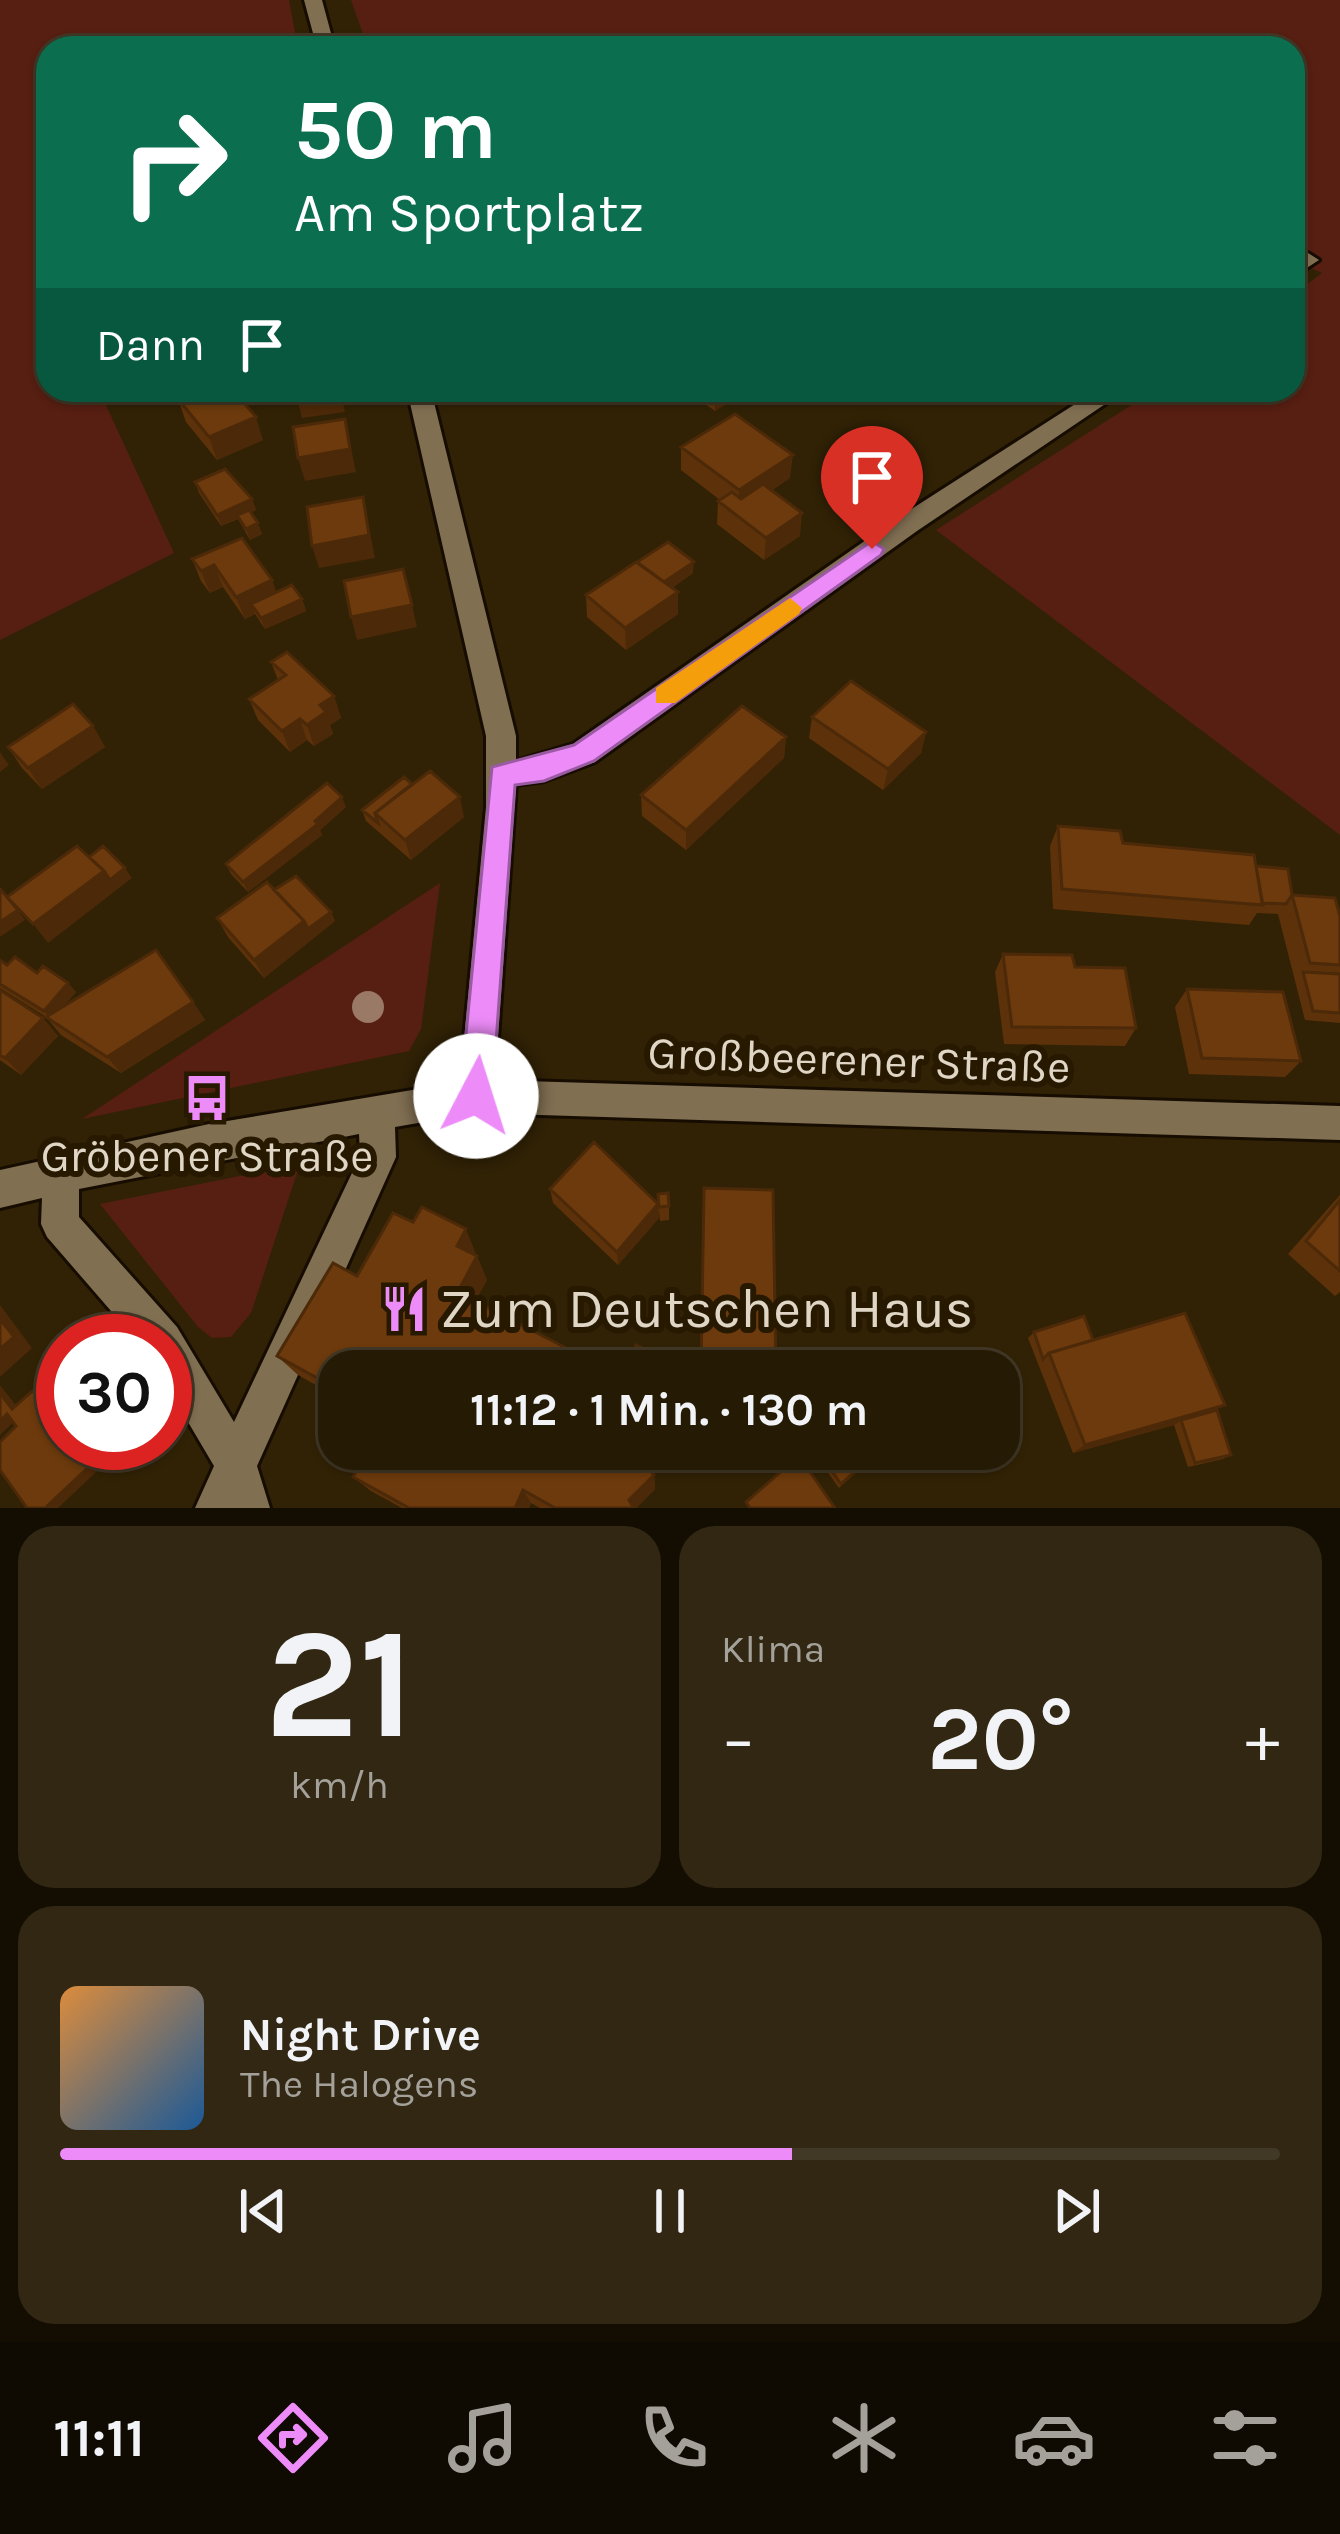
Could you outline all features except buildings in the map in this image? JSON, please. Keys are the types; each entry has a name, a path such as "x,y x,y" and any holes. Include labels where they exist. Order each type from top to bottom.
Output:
{"street":[{"path":"313,0 323,36"},
{"path":"421,402 502,736 476,1096"},
{"path":"502,775 544,770 584,753 908,524 1096,402"},
{"name":"Großbeerener Straße","path":"376,1112 476,1096 1340,1123"},
{"path":"0,1189 209,1142 376,1112 378,1157 216,1508"},
{"path":"62,1178 60,1224 139,1314"},
{"path":"192,1389 235,1460 249,1508"}],"shaded area":[{"path":"0,0 289,0 296,36 36,36 36,402 105,402 174,553 0,640"},
{"path":"351,0 1340,0 1340,835 936,530 1136,402 1305,402 1305,286 1322,273 1305,265 1305,36 364,36"},
{"path":"440,883 421,1029 409,1051 82,1119"},
{"path":"300,1164 251,1313 231,1337 212,1338 198,1327 100,1204"}],"slow traffic":[{"path":"666,695 790,608"}],"place":[{"name":"Gröbener Straße","path":"207,1098"},
{"name":"Zum Deutschen Haus","path":"404,1309"}],"route":[{"path":"476,1096 502,775 544,770 584,753 872,549"}]}
